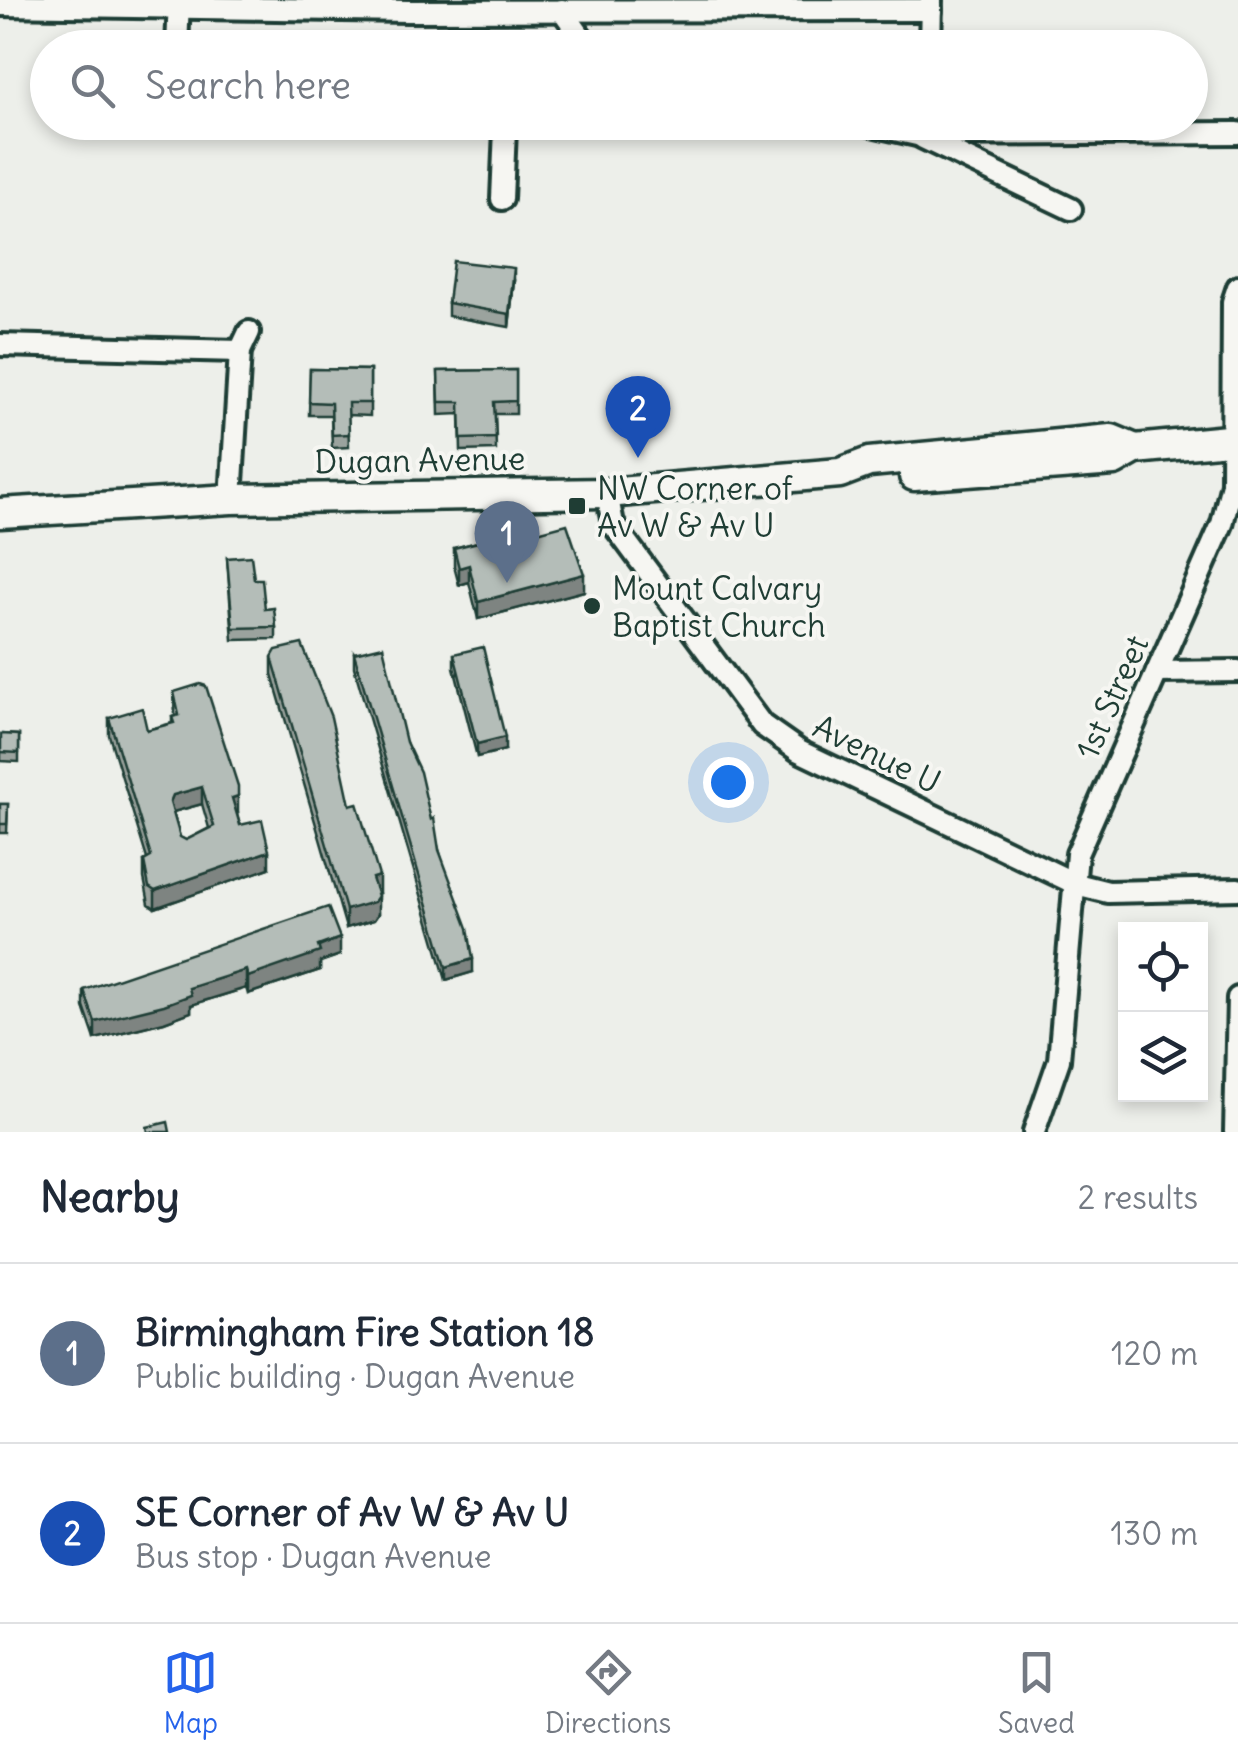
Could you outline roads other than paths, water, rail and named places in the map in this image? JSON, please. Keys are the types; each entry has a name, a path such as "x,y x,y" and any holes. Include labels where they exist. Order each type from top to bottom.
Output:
{"main road":[{"name":"Dugan Avenue","path":"0,512 231,499 606,493 840,473 870,480 1114,461 1135,449 1236,441"}],"street":[{"path":"178,30 179,4"},
{"path":"0,5 562,10 931,5 930,30"},
{"path":"562,10 576,30"},
{"path":"1208,133 1238,133"},
{"path":"502,199 505,140"},
{"path":"941,140 1071,209"},
{"name":"1st Street","path":"1034,1132 1059,1060 1077,854 1222,524 1232,484 1236,441 1233,302 1238,288"},
{"path":"0,345 244,342 231,499"},
{"name":"Avenue U","path":"606,493 613,524 762,725 799,751 1076,884 1108,892 1238,889"},
{"path":"1157,672 1238,672"},
{"path":"1236,1132 1238,998"}],"place":[{"name":"SE Corner of Av W & Av U","path":"638,458"},
{"name":"NW Corner of Av W & Av U","path":"577,506"},
{"name":"Birmingham Fire Station 18","path":"507,583"},
{"name":"Mount Calvary Baptist Church","path":"592,606"}]}
